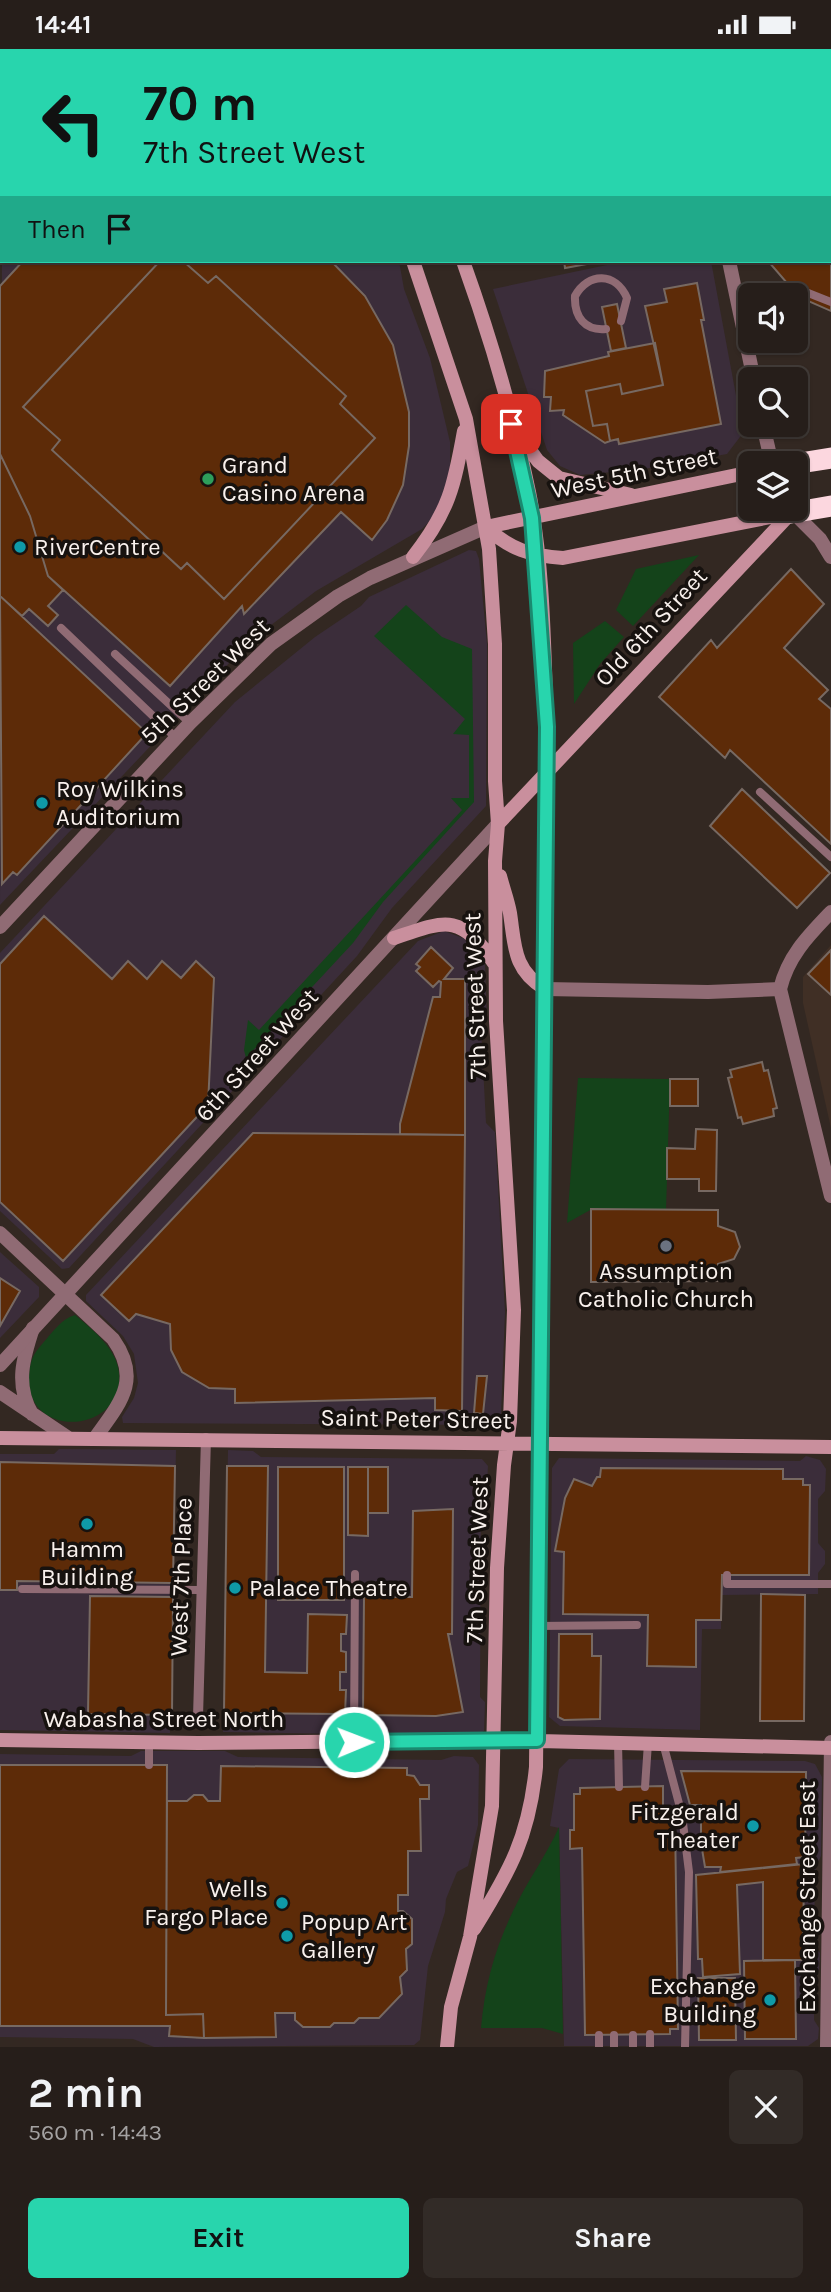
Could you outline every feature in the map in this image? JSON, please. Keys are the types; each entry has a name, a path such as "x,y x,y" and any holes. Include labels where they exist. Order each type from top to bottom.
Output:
{"highway":[{"path":"808,462 831,458"},
{"path":"808,509 831,506"}],"main road":[{"name":"7th Street West","path":"414,263 466,419 486,527 495,644 495,781 498,824 494,963 514,1310 508,1443 497,1568 492,1806 470,1937"},
{"path":"447,2047 451,2007 470,1937 509,1871 532,1807 537,1740 545,989 547,773 544,668 532,518 485,323 464,263"},
{"path":"413,557 431,534 451,497 466,419"},
{"path":"511,424 538,461 559,478 632,495"},
{"name":"West 5th Street","path":"486,527 738,475"},
{"path":"486,527 504,544 536,556 563,558 742,521"},
{"name":"Old 6th Street","path":"547,773 781,521"},
{"name":"6th Street West","path":"498,824 547,773"},
{"path":"495,861 510,911 513,949 522,970 545,989"},
{"path":"394,937 435,924 457,926 478,938 494,963"},
{"name":"Saint Peter Street","path":"0,1438 206,1438 831,1447"},
{"name":"Wabasha Street North","path":"0,1740 537,1740 831,1748"}],"street":[{"path":"729,263 751,367"},
{"path":"801,521 820,539 831,557"},
{"name":"5th Street West","path":"1,924 245,667 338,596 413,557 486,527"},
{"name":"6th Street West","path":"0,1365 201,1150 498,824"},
{"path":"831,912 800,944 785,970 780,989 827,1158 831,1196"},
{"path":"545,989 708,992 780,989"},
{"path":"0,1234 113,1339 125,1362 127,1378 122,1400 95,1438"},
{"path":"32,1414 23,1393 21,1370 33,1328"},
{"path":"0,1392 66,1437"},
{"name":"West 7th Place","path":"198,1717 206,1438"},
{"name":"Exchange Street East","path":"827,2047 831,1742"}],"lane":[{"path":"607,329 589,327 577,314 575,296 586,282 603,277 619,284 627,298 627,307 621,321"},
{"path":"737,299 788,285 831,302"},
{"path":"61,628 176,738"},
{"path":"115,653 190,723"},
{"path":"760,792 831,857"},
{"path":"354,1742 355,1574"},
{"path":"727,1575 727,1584 831,1584"},
{"path":"22,1589 201,1590"},
{"path":"537,1626 637,1625"},
{"path":"149,1742 149,1765"},
{"path":"618,1742 619,1787"},
{"path":"645,1787 655,1743"},
{"path":"655,1743 682,1815 689,1872 685,2047"},
{"path":"599,2035 599,2047"},
{"path":"614,2035 614,2047"},
{"path":"633,2035 633,2047"},
{"path":"650,2035 650,2047"}],"shaded area":[{"name":"Grand Casino Arena","path":"2,263 399,263 404,289 430,358 450,442 450,478 435,515 422,529 316,591 250,641 0,905"},
{"path":"616,263 711,263 738,406 740,437 727,454 644,469 580,475 560,466 547,450 493,289"},
{"path":"469,550 476,551 479,559 487,644 486,806 392,908 357,956 69,1268 62,1269 0,1211 0,953 235,702 315,637 361,606 369,597"},
{"path":"444,931 471,941 485,965 487,1020 481,1028 486,1123 495,1132 505,1312 501,1415 495,1425 123,1423 122,1417 134,1398 138,1383 134,1354 123,1336 86,1301 86,1295 418,941"},
{"path":"831,945 831,1128 803,1003 803,977"},
{"path":"0,1252 39,1287 39,1297 0,1338"},
{"path":"59,1449 176,1450 170,1733 0,1730 0,1454 54,1454"},
{"path":"228,1450 253,1451 261,1457 482,1459 488,1466 487,1484 481,1491 480,1697 485,1702 484,1731 477,1736 223,1732"},
{"path":"806,1456 820,1460 826,1469 825,1491 818,1499 818,1543 825,1551 825,1564 818,1573 818,1594 721,1595 721,1629 702,1629 700,1730 560,1726 549,1717 552,1468 559,1458 800,1461"},
{"path":"141,1751 225,1751 238,1757 441,1760 454,1756 473,1757 479,1765 478,1825 468,1866 457,1872 446,1899 445,1912 428,1966 420,2040 414,2045 154,2047 133,2039 0,2037 0,1754 131,1756"},
{"path":"569,1759 805,1761 815,1764 822,1777 821,1856 816,1866 813,1944 820,1953 819,1969 814,1979 814,2020 819,2028 818,2039 808,2046 564,2046 559,1828 550,1826 559,1769"}],"green space":[{"path":"699,555 633,626 616,610 636,569"},
{"path":"406,605 442,637 472,649 474,802 383,902 353,943 246,1058 244,1050 248,1020 259,1030 462,810 451,798 469,798 469,735 453,734 465,719 374,636"},
{"path":"605,621 624,637 600,664 574,704 573,643"},
{"path":"578,1078 670,1079 666,1210 592,1209 567,1223"},
{"path":"75,1315 109,1348 119,1373 117,1393 107,1408 92,1418 75,1422 57,1420 42,1412 32,1397 29,1376 31,1362 37,1351 62,1323"},
{"path":"559,1827 563,2034 542,2028 481,2028 485,1995 503,1933"}],"building":[{"name":"Grand Casino Arena","path":"21,263 333,263 365,296 393,345 409,412 409,446 403,485 387,520 372,540 341,512 244,614 242,606 170,686 48,576 30,516 0,454 0,286"},
{"path":"158,263 185,263 208,283 216,276 346,396 340,404 375,438 224,599 187,563 181,569 52,450 60,440 23,407"},
{"path":"564,263 592,263 565,268"},
{"path":"770,263 831,263 831,311 808,301 808,283 787,283"},
{"path":"697,283 704,320 701,320 721,424 619,444 618,439 610,441 607,424 593,426 586,391 620,384 622,394 663,385 645,306 667,302 664,289"},
{"path":"617,304 626,348 611,351 602,307"},
{"path":"655,343 663,385 622,394 620,384 586,391 593,426 607,424 610,441 605,443 563,415 564,410 550,411 551,397 544,397 545,371 609,356 608,352"},
{"name":"RiverCentre","path":"0,454 30,516 48,576 63,590 48,606 58,615 48,626 29,609 22,616 0,596"},
{"path":"791,569 824,604 784,648 828,690 819,699 831,709 831,844 730,750 725,758 659,697 711,640 717,648"},
{"name":"Roy Wilkins Auditorium","path":"0,596 147,733 17,875 13,872 2,884"},
{"path":"742,789 830,873 797,908 710,826"},
{"path":"44,916 112,979 128,961 147,979 162,961 181,978 196,961 214,978 208,1105 63,1261 0,1202 0,964"},
{"path":"431,947 453,968 444,979 465,979 465,1135 400,1134 400,1124 433,997 440,997 441,982 433,987 416,971 420,967 416,964"},
{"path":"831,950 831,995 808,974"},
{"path":"762,1062 764,1071 768,1070 777,1108 773,1109 774,1116 743,1124 741,1117 738,1118 728,1078 732,1077 730,1070"},
{"path":"670,1079 698,1079 698,1106 670,1106"},
{"path":"696,1129 717,1130 716,1191 699,1191 699,1179 667,1179 667,1148 695,1149"},
{"path":"253,1133 465,1135 462,1411 435,1410 435,1398 235,1403 235,1389 209,1388 182,1372 171,1350 170,1324 136,1314 129,1321 101,1295"},
{"name":"Assumption Catholic Church","path":"591,1209 718,1210 718,1226 735,1232 740,1247 734,1259 718,1264 718,1281 591,1282"},
{"path":"0,1278 20,1291 0,1326"},
{"path":"477,1376 487,1376 483,1414 474,1413"},
{"name":"Hamm Building","path":"0,1462 175,1466 173,1583 17,1581 17,1590 0,1590"},
{"path":"227,1466 268,1466 265,1672 307,1673 308,1614 347,1615 346,1634 341,1634 341,1651 346,1652 346,1672 340,1672 340,1690 346,1690 345,1714 224,1713"},
{"name":"Palace Theatre","path":"278,1467 344,1467 344,1600 278,1600"},
{"path":"348,1467 368,1467 368,1536 348,1535"},
{"path":"368,1467 388,1467 388,1513 368,1513"},
{"path":"601,1468 783,1469 783,1479 803,1479 803,1485 810,1485 809,1575 722,1575 721,1620 696,1620 696,1667 647,1666 648,1615 563,1614 564,1552 555,1551 565,1498 574,1479 592,1486 597,1477 600,1477"},
{"path":"453,1509 452,1634 448,1634 463,1712 436,1716 363,1715 364,1597 412,1597 413,1511"},
{"path":"761,1594 805,1595 804,1721 760,1721"},
{"path":"90,1596 173,1597 172,1715 88,1714"},
{"path":"559,1634 592,1634 592,1656 601,1656 600,1719 564,1720 558,1717"},
{"path":"0,1765 167,1765 166,2015 203,2014 204,2038 169,2036 170,2026 0,2026"},
{"name":"Wells Fargo Place","path":"221,1766 407,1768 407,1775 414,1776 420,1785 429,1785 429,1799 420,1799 421,1851 408,1851 408,1895 398,1895 398,1911 403,1911 412,1919 412,1944 406,1949 407,1970 400,1977 402,1994 379,2018 359,2018 354,2023 334,2023 330,2027 303,2027 295,2020 295,2013 275,2013 276,2037 204,2038 203,2014 166,2015 167,1801 187,1801 194,1795 203,1795 208,1801 220,1801"},
{"name":"Fitzgerald Theater","path":"681,1771 806,1772 805,1857 796,1858 797,1864 720,1872 721,1867 705,1867 701,1843 701,1805 690,1805"},
{"path":"663,1786 663,1819 675,1819 678,2029 670,2029 670,2034 585,2035 582,1848 570,1849 570,1830 574,1830 574,1794 580,1794 580,1788"},
{"path":"804,1864 803,1960 763,1960 763,1882 737,1885 740,1974 703,1977 702,1959 698,1959 696,1875"},
{"name":"Exchange Building","path":"795,1960 796,2039 745,2039 744,1961"},
{"path":"698,1978 735,1978 736,2040 699,2040"}],"place":[{"name":"Grand Casino Arena","path":"208,479"},
{"name":"RiverCentre","path":"20,547"},
{"name":"Roy Wilkins Auditorium","path":"42,803"},
{"name":"Assumption Catholic Church","path":"666,1246"},
{"name":"Hamm Building","path":"87,1524"},
{"name":"Palace Theatre","path":"235,1588"},
{"name":"Fitzgerald Theater","path":"753,1826"},
{"name":"Wells Fargo Place","path":"282,1903"},
{"name":"Popup Art Gallery","path":"287,1936"},
{"name":"Exchange Building","path":"770,2000"}],"route":[{"path":"354,1742 537,1740 547,727 532,518 511,424"}]}
